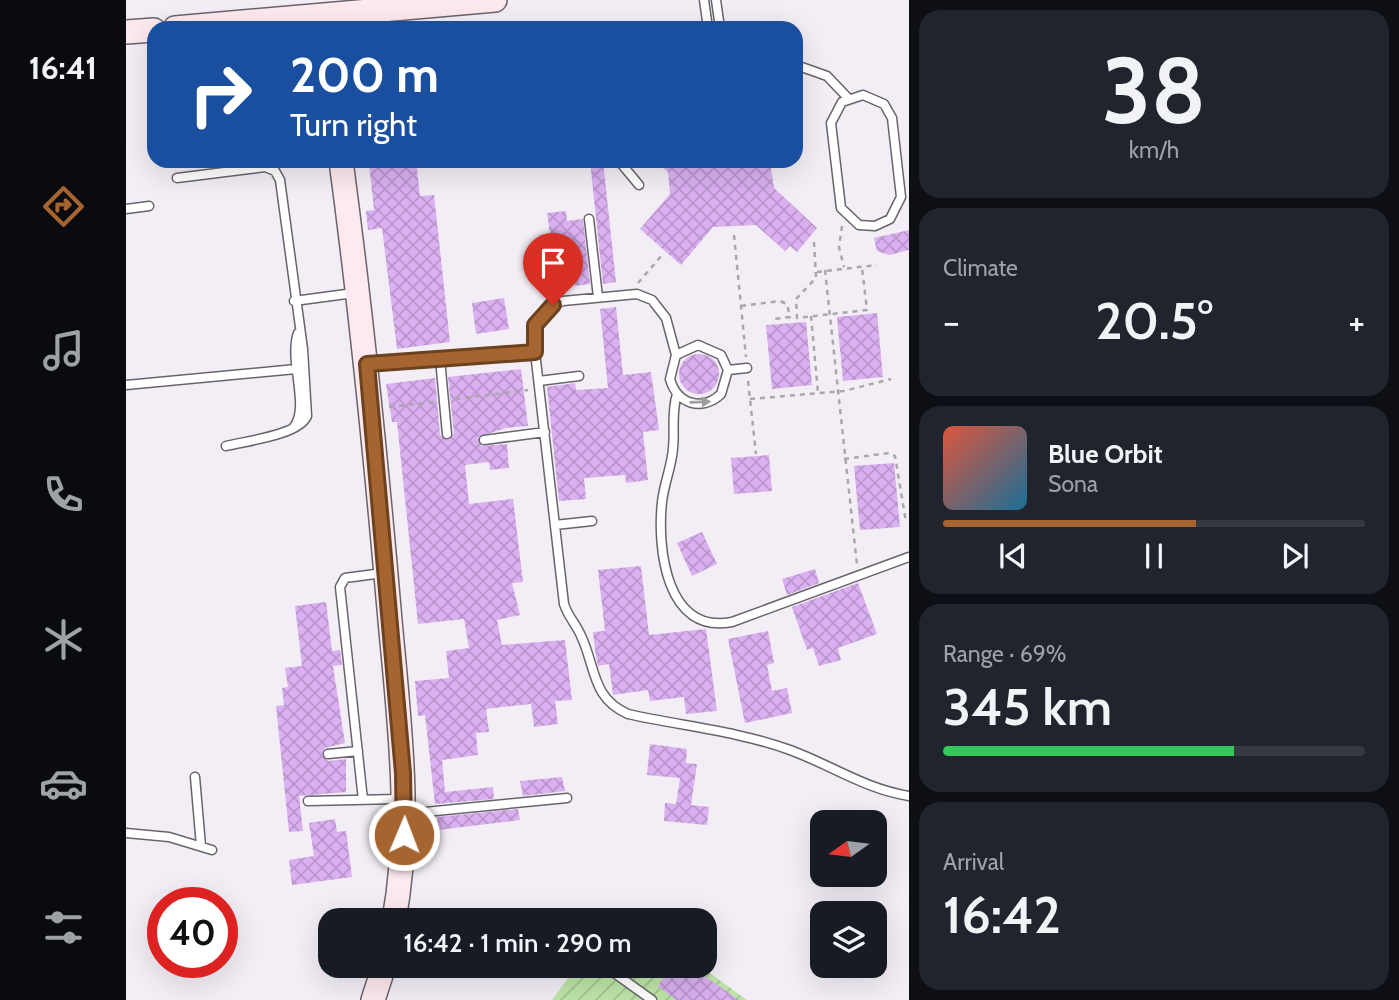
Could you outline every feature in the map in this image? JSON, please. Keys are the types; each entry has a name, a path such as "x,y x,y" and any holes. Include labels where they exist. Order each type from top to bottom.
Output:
{"street":[{"path":"330,21 495,0"},
{"path":"126,32 147,30"},
{"path":"342,168 367,364 404,806 403,856 396,908"},
{"path":"373,1000 380,978"}],"lane":[{"path":"704,0 707,21"},
{"path":"716,0 719,21"},
{"path":"803,67 827,76 848,98"},
{"path":"871,96 889,111 901,197 895,213 883,224 867,227 845,215 841,208 831,123 836,108 848,98 871,96"},
{"path":"177,177 256,168"},
{"path":"226,446 291,430 303,424 307,416 303,349 298,333 280,180 275,171 268,168"},
{"path":"625,168 639,184"},
{"path":"126,209 149,206"},
{"path":"589,219 598,297"},
{"path":"294,301 358,292"},
{"path":"676,355 690,346 707,346 721,355 728,370 726,387 715,400 691,403 677,394 670,379 676,355 663,310 645,296 629,293 563,301 546,310 535,325 535,352 564,604 582,638 595,682 611,705 628,714 770,743 809,758 869,787 909,796"},
{"path":"291,430 300,416 294,349 298,333"},
{"path":"367,364 535,352"},
{"path":"440,359 447,434"},
{"path":"728,370 747,368"},
{"path":"126,385 296,369"},
{"path":"539,381 579,376"},
{"path":"677,394 673,414 673,447 662,519 668,580 684,608 702,620 723,624 909,557"},
{"path":"484,440 545,432"},
{"path":"555,525 592,521"},
{"path":"363,800 340,583 349,577 386,573"},
{"path":"328,754 358,751"},
{"path":"195,777 201,846"},
{"path":"308,801 363,800 404,806 567,798"},
{"path":"126,833 169,837 212,850"},
{"path":"621,978 652,1000"}],"path":[{"path":"844,267 839,247 845,215"},
{"path":"734,235 756,454"},
{"path":"814,242 817,272 814,283 796,302 797,318 867,310 862,268"},
{"path":"629,293 663,254"},
{"path":"817,272 877,265"},
{"path":"825,270 836,392 858,575"},
{"path":"741,306 780,301 787,304 790,317 774,319"},
{"path":"811,316 818,394"},
{"path":"750,399 836,392 891,379"},
{"path":"844,459 888,453 895,456 906,523"}],"green space":[{"path":"568,978 717,978 747,1000 552,1000"}],"building":[{"path":"369,168 417,168 420,196 434,195 450,342 397,349 382,228 368,230 366,211 374,210"},
{"path":"591,168 604,168 616,282 603,284"},
{"path":"663,168 771,168 774,188 817,228 797,252 790,246 785,251 756,225 713,227 681,265 640,229 670,194 668,172"},
{"path":"566,211 567,221 583,219 590,284 575,286 575,281 555,284 554,277 544,278 539,235 550,234 547,213"},
{"path":"909,230 909,250 889,255 877,251 874,238"},
{"path":"504,298 509,329 476,334 472,303"},
{"path":"616,307 623,375 651,372 659,430 643,432 648,480 626,483 625,475 584,478 586,499 559,501 547,387 575,383 576,390 608,388 600,309"},
{"path":"877,313 883,377 843,381 837,317"},
{"path":"806,322 812,385 772,389 766,325"},
{"path":"699,354 707,355 713,360 718,366 718,382 713,388 707,393 699,394 691,393 685,388 680,382 679,374 680,366 685,360 691,355"},
{"path":"521,369 528,426 506,428 478,437 482,446 507,444 509,468 490,470 489,462 465,465 469,504 513,499 523,582 512,583 520,615 497,620 502,645 565,640 572,700 555,701 558,724 534,727 531,704 486,709 489,732 476,733 478,755 442,760 445,792 493,787 494,799 435,804 425,715 418,716 415,681 449,678 446,651 469,648 464,619 418,624 397,422 392,422 386,384 435,378 440,435 448,440 454,433 448,377"},
{"path":"769,455 772,491 734,494 731,458"},
{"path":"894,463 900,527 860,530 854,466"},
{"path":"702,532 717,564 692,576 677,543"},
{"path":"641,566 649,635 706,629 717,711 686,714 684,697 650,701 648,690 613,695 609,664 598,666 595,650 593,632 605,631 598,570"},
{"path":"815,569 819,583 787,595 782,579"},
{"path":"858,583 877,634 838,648 841,660 819,666 813,648 807,650 792,607"},
{"path":"326,602 332,651 340,650 342,665 333,666 345,743 325,748 322,755 328,761 346,759 346,792 299,796 303,831 289,832 276,706 284,705 282,688 288,687 285,668 302,666 295,606"},
{"path":"768,631 774,663 767,665 772,691 787,688 792,713 745,723 728,639"},
{"path":"650,744 687,749 686,763 697,764 691,805 709,807 707,825 664,821 665,803 676,804 680,778 647,775"},
{"path":"562,777 565,791 523,796 520,781"},
{"path":"518,809 520,820 438,830 437,817"},
{"path":"335,819 337,832 346,831 352,877 292,885 289,860 314,856 309,823"},
{"path":"664,978 707,978 739,1000 676,1000 658,986"}],"route":[{"path":"404,835 403,773 367,364 535,352 535,325 553,305"}]}
